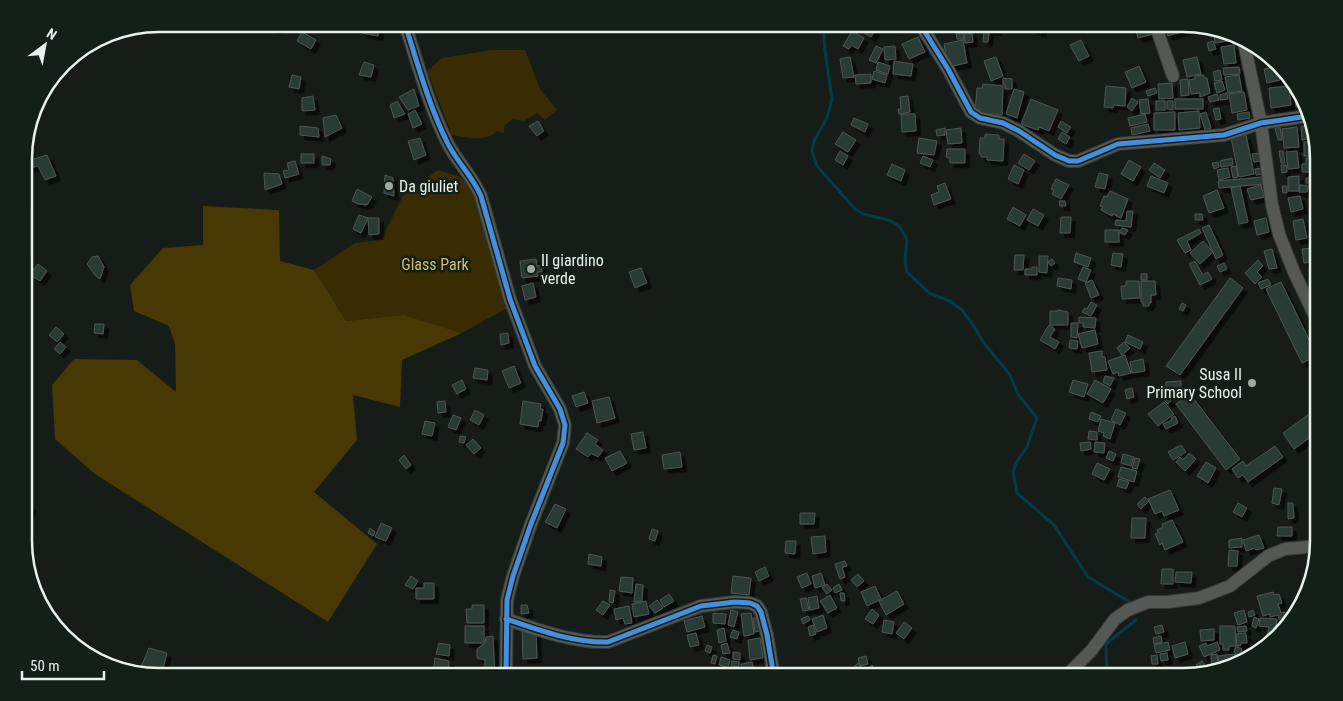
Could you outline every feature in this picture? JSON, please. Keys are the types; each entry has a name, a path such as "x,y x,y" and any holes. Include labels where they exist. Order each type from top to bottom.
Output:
{"street":[{"path":"408,33 433,113 449,146 476,184 481,196 516,316 535,366 560,409 565,425 563,443 531,524 513,576 507,600 506,668"},
{"path":"926,33 971,112 980,118 1003,123 1019,130 1055,155 1069,161 1078,161 1118,144 1224,135 1261,123 1303,117"},
{"path":"1158,33 1173,76"},
{"path":"1244,48 1261,123 1272,205 1279,234 1310,306"},
{"path":"1074,668 1091,651 1115,619 1128,610 1148,602 1168,602 1200,598 1230,586 1268,556 1285,549 1310,547"},
{"path":"506,620 576,640 608,642 701,606 735,602 750,603 755,604 761,612 772,668"}],"green space":[{"path":"491,50 525,50 540,89 557,110 545,120 537,113 524,121 513,119 504,126 504,133 497,131 492,135 482,138 452,135 427,71 442,58"},
{"name":"Glass Park","path":"438,170 460,177 476,191 507,308 462,333 404,315 346,321 314,270 355,243 381,240 403,196"}],"shaded area":[{"path":"203,206 279,210 280,261 314,270 346,321 404,315 462,333 402,360 400,407 353,395 357,440 314,492 377,544 328,622 95,474 55,439 52,385 74,359 137,360 176,392 175,344 169,326 134,311 130,285 163,248 203,245"}],"building":[{"path":"301,33 316,40 311,49 297,41"},
{"path":"362,33 378,33 378,36"},
{"path":"851,33 855,33 864,38 858,49 851,45 849,49 843,46"},
{"path":"864,33 874,33 871,37"},
{"path":"963,33 964,39 957,39 956,34"},
{"path":"972,33 973,42 965,43 964,34"},
{"path":"984,33 989,33 988,42 983,42"},
{"path":"1137,33 1153,33 1153,34 1138,38"},
{"path":"1167,33 1178,33 1168,36"},
{"path":"918,37 925,52 909,59 902,44"},
{"path":"1214,37 1228,41 1228,41 1215,43"},
{"path":"963,40 967,63 952,66 950,60 947,60 944,44"},
{"path":"1081,40 1089,56 1079,61 1070,45"},
{"path":"1213,41 1216,49 1209,51 1207,43"},
{"path":"1234,45 1236,63 1224,64 1221,47"},
{"path":"876,46 883,49 876,63 869,60"},
{"path":"895,46 896,59 885,60 884,47"},
{"path":"850,57 854,77 843,78 840,59"},
{"path":"996,57 1003,76 991,81 984,61"},
{"path":"1197,57 1201,74 1187,77 1183,60"},
{"path":"894,61 913,64 911,76 893,74"},
{"path":"364,62 374,65 371,77 359,75"},
{"path":"878,62 890,66 888,74 876,70"},
{"path":"1139,66 1146,82 1132,88 1125,72"},
{"path":"1239,67 1240,74 1224,75 1223,68"},
{"path":"1270,67 1280,80 1267,83 1264,69"},
{"path":"1220,70 1222,80 1215,81 1213,72"},
{"path":"874,71 887,75 885,83 872,79"},
{"path":"871,74 871,83 856,84 855,75"},
{"path":"292,75 301,77 299,89 289,87"},
{"path":"1204,75 1204,78 1207,78 1210,93 1200,97 1200,93 1191,94 1189,80 1195,79 1195,76"},
{"path":"1239,75 1242,91 1228,93 1225,77"},
{"path":"1003,78 1012,79 1012,89 1005,89"},
{"path":"1188,79 1189,95 1181,96 1180,80"},
{"path":"1222,81 1225,90 1217,93 1214,83"},
{"path":"1172,83 1173,98 1159,99 1158,84"},
{"path":"983,84 1003,86 1002,115 975,112 977,88 982,88"},
{"path":"1106,86 1126,88 1125,106 1114,105 1113,108 1104,107"},
{"path":"1287,86 1289,91 1291,105 1271,108 1269,88"},
{"path":"1155,88 1157,93 1148,96 1146,91"},
{"path":"414,89 419,106 408,110 399,97"},
{"path":"1014,89 1024,92 1017,118 1006,114"},
{"path":"1244,92 1247,110 1232,113 1229,94"},
{"path":"1227,93 1228,99 1220,100 1220,95"},
{"path":"1217,94 1219,100 1210,102 1208,97"},
{"path":"313,96 315,110 302,111 302,98"},
{"path":"908,96 910,112 899,114 898,109 901,109 900,97"},
{"path":"1132,98 1138,102 1132,111 1127,107"},
{"path":"1031,99 1058,110 1049,131 1039,127 1038,130 1021,124"},
{"path":"1148,99 1150,113 1141,114 1139,100"},
{"path":"1175,99 1203,99 1203,109 1175,109"},
{"path":"397,101 405,114 394,118 390,105"},
{"path":"1156,101 1165,101 1165,110 1156,110"},
{"path":"1167,101 1173,101 1173,110 1167,109"},
{"path":"1219,108 1221,119 1216,120 1213,109"},
{"path":"415,110 422,124 413,128 408,114"},
{"path":"1199,111 1200,128 1179,130 1178,113"},
{"path":"1175,112 1175,130 1154,130 1154,113"},
{"path":"1206,112 1211,128 1205,130 1200,114"},
{"path":"1249,112 1250,118 1238,120 1237,114"},
{"path":"901,114 915,114 916,131 902,132"},
{"path":"1145,114 1147,122 1130,126 1128,118"},
{"path":"336,115 342,128 325,137 323,118"},
{"path":"854,118 868,124 865,132 851,125"},
{"path":"538,121 544,131 537,136 529,126"},
{"path":"1061,121 1071,127 1067,133 1058,127"},
{"path":"1148,124 1150,131 1132,135 1131,128"},
{"path":"300,126 318,128 319,137 300,135"},
{"path":"1301,126 1306,126 1308,139 1302,140"},
{"path":"1280,127 1282,140 1278,140 1275,128"},
{"path":"1297,127 1299,147 1284,148 1282,129"},
{"path":"945,128 945,135 937,136 936,130"},
{"path":"961,128 962,143 948,144 946,130"},
{"path":"843,132 856,140 848,152 835,144"},
{"path":"1062,132 1070,137 1066,144 1058,139"},
{"path":"985,134 999,135 999,139 1004,139 1003,161 987,160 987,157 981,157 981,154 979,154 980,138 985,138"},
{"path":"1246,135 1254,174 1239,177 1231,138"},
{"path":"420,138 426,155 414,160 408,141"},
{"path":"919,138 937,141 934,155 917,153"},
{"path":"1304,142 1309,142 1309,156 1304,156"},
{"path":"947,149 965,149 965,163 950,163 950,158 946,157"},
{"path":"840,151 848,156 843,165 835,160"},
{"path":"1279,151 1283,151 1285,163 1281,163"},
{"path":"1297,151 1299,168 1288,169 1286,152"},
{"path":"1259,153 1260,161 1254,162 1252,154"},
{"path":"301,154 314,154 314,163 301,163"},
{"path":"1024,154 1035,161 1029,170 1018,163"},
{"path":"47,155 56,176 45,180 38,166 33,167 33,159"},
{"path":"322,156 331,159 330,165 322,165"},
{"path":"923,156 933,160 930,167 920,163"},
{"path":"1232,158 1233,165 1221,167 1220,161"},
{"path":"1306,158 1310,158 1310,172 1302,172 1302,164 1306,164"},
{"path":"1129,160 1141,167 1133,181 1121,174"},
{"path":"295,161 299,174 285,178 283,171 289,170 287,163"},
{"path":"1218,162 1219,167 1214,169 1212,163"},
{"path":"1154,163 1165,170 1160,178 1149,170"},
{"path":"892,164 905,170 901,181 887,175"},
{"path":"1014,165 1024,170 1018,184 1008,179"},
{"path":"1281,165 1286,165 1287,172 1282,173"},
{"path":"1236,166 1238,177 1233,178 1231,167"},
{"path":"1228,168 1230,177 1219,180 1217,170"},
{"path":"1262,168 1263,174 1256,175 1255,169"},
{"path":"264,173 279,174 282,184 265,190"},
{"path":"1099,173 1108,175 1105,189 1095,187"},
{"name":"Da giuliet","path":"385,175 393,178 394,196 384,193"},
{"path":"1151,176 1168,183 1164,193 1147,186"},
{"path":"1299,176 1299,191 1288,191 1288,177"},
{"path":"1263,177 1263,184 1219,188 1218,181"},
{"path":"1306,178 1310,178 1310,183 1306,183"},
{"path":"1056,179 1069,185 1061,199 1052,194 1054,190 1051,189"},
{"path":"945,183 951,199 934,205 931,195 939,192 937,186"},
{"path":"1261,185 1264,197 1251,200 1247,189"},
{"path":"1300,185 1308,186 1307,192 1299,192"},
{"path":"1240,186 1248,222 1239,224 1231,188"},
{"path":"1282,186 1287,186 1287,193 1283,193"},
{"path":"357,189 372,197 367,205 352,201"},
{"path":"1217,190 1224,208 1209,213 1203,196"},
{"path":"1110,191 1128,199 1121,218 1101,210 1103,207 1100,206 1104,196 1107,197"},
{"path":"1300,196 1303,209 1291,212 1288,198"},
{"path":"1059,201 1065,201 1066,206 1060,206"},
{"path":"1013,207 1026,215 1020,226 1007,219"},
{"path":"1033,209 1044,215 1038,226 1027,220"},
{"path":"1127,211 1133,211 1131,227 1115,225 1116,220 1126,221"},
{"path":"1195,214 1202,214 1203,220 1195,220"},
{"path":"359,215 368,218 361,233 353,229"},
{"path":"1061,217 1071,217 1070,233 1060,233"},
{"path":"368,218 379,218 379,234 369,235"},
{"path":"1266,218 1269,232 1257,235 1254,221"},
{"path":"1303,219 1307,238 1296,240 1293,221"},
{"path":"1209,225 1223,255 1216,259 1202,228"},
{"path":"1122,228 1128,230 1125,235 1119,232"},
{"path":"1199,229 1201,233 1187,241 1191,250 1185,253 1177,240"},
{"path":"1105,230 1119,230 1119,242 1105,242"},
{"path":"1203,241 1213,252 1200,264 1190,253"},
{"path":"1310,248 1310,262 1304,263 1302,249"},
{"path":"1272,249 1277,268 1269,269 1264,251"},
{"path":"1076,253 1091,258 1088,267 1074,262"},
{"path":"1113,253 1123,254 1121,267 1111,265"},
{"path":"1015,255 1024,255 1023,270 1014,270"},
{"path":"98,256 104,267 100,279 87,264 92,257"},
{"path":"1039,256 1048,256 1047,273 1039,272"},
{"name":"Il giardino verde","path":"536,259 537,266 542,265 542,272 537,272 538,276 522,278 520,261"},
{"path":"1052,259 1055,263 1051,266 1048,262"},
{"path":"1258,260 1263,266 1257,272 1262,277 1255,284 1245,273"},
{"path":"1195,261 1203,275 1208,272 1212,279 1200,285 1189,264"},
{"path":"1224,263 1227,269 1220,272 1217,266"},
{"path":"38,264 47,271 40,281 33,277 33,271"},
{"path":"1032,267 1037,267 1037,275 1025,275 1025,269 1032,269"},
{"path":"1083,267 1091,270 1086,282 1078,279"},
{"path":"641,268 647,283 635,288 629,272"},
{"path":"1141,274 1147,274 1147,280 1141,280"},
{"path":"1058,278 1072,280 1071,289 1057,286"},
{"path":"1230,278 1243,288 1180,375 1166,366"},
{"path":"1268,279 1271,285 1261,289 1258,283"},
{"path":"1092,280 1099,295 1091,298 1085,283"},
{"path":"1126,281 1139,281 1140,298 1122,299 1121,286 1126,286"},
{"path":"1141,281 1155,281 1156,295 1151,295 1149,306 1143,306 1143,302 1141,302"},
{"path":"1281,282 1310,342 1310,359 1302,363 1266,289"},
{"path":"533,283 536,297 525,300 522,286"},
{"path":"1091,302 1097,305 1091,316 1082,312 1085,308 1087,309"},
{"path":"1182,303 1186,305 1183,311 1179,309"},
{"path":"1050,311 1068,312 1068,325 1050,325"},
{"path":"1079,317 1096,318 1095,328 1083,327 1083,323 1079,323"},
{"path":"1071,323 1078,323 1077,338 1071,337"},
{"path":"95,324 104,324 103,334 94,333"},
{"path":"1049,325 1055,329 1050,337 1059,342 1055,349 1040,340"},
{"path":"56,327 64,334 57,342 49,335"},
{"path":"1095,330 1098,344 1082,348 1078,334"},
{"path":"508,333 509,343 501,345 500,334"},
{"path":"1128,335 1143,342 1140,349 1125,342"},
{"path":"1070,340 1078,341 1077,349 1069,348"},
{"path":"60,342 66,347 60,354 54,349"},
{"path":"1124,342 1130,348 1122,355 1117,348"},
{"path":"1102,351 1102,357 1105,357 1107,370 1092,372 1089,353"},
{"path":"1125,355 1131,373 1119,376 1118,372 1113,374 1108,361"},
{"path":"1143,359 1145,371 1132,373 1130,362"},
{"path":"514,366 521,383 509,388 502,371"},
{"path":"475,368 488,370 487,380 473,378"},
{"path":"1105,376 1114,378 1110,386 1103,382"},
{"path":"462,380 466,389 457,394 452,385"},
{"path":"1073,380 1088,384 1084,397 1069,392"},
{"path":"1095,380 1111,389 1103,403 1087,394"},
{"path":"1181,381 1181,389 1166,390 1166,382"},
{"path":"1132,388 1134,397 1127,399 1125,390"},
{"path":"584,392 588,403 576,407 572,396"},
{"path":"1163,393 1171,401 1168,404 1160,396"},
{"path":"1190,394 1240,459 1226,470 1176,404"},
{"path":"609,397 615,418 597,423 592,401"},
{"path":"445,401 446,412 438,413 437,402"},
{"path":"523,401 541,404 540,409 543,409 538,427 520,424"},
{"path":"1164,402 1174,414 1158,426 1148,414"},
{"path":"1116,409 1126,413 1120,425 1111,420"},
{"path":"475,410 484,415 479,425 470,420"},
{"path":"1091,412 1101,416 1098,422 1089,419"},
{"path":"1310,414 1310,437 1294,449 1283,433"},
{"path":"453,415 461,418 456,430 448,427"},
{"path":"1175,416 1178,423 1166,429 1163,424 1172,420 1171,418"},
{"path":"1101,419 1115,423 1110,439 1103,436 1104,433 1098,431"},
{"path":"425,421 435,423 432,436 422,434"},
{"path":"1089,431 1097,432 1097,440 1088,439"},
{"path":"643,432 646,448 634,450 631,434"},
{"path":"587,433 598,440 595,444 603,450 598,457 591,453 588,457 576,449"},
{"path":"460,436 466,437 464,443 459,442"},
{"path":"473,439 481,448 474,454 466,445"},
{"path":"1090,442 1091,449 1081,451 1080,443"},
{"path":"1095,442 1105,443 1104,453 1094,452"},
{"path":"1181,445 1186,452 1173,460 1168,452"},
{"path":"1275,446 1283,457 1248,482 1243,475 1238,478 1232,469 1243,461 1246,466"},
{"path":"620,451 627,463 612,471 605,458"},
{"path":"1109,451 1116,454 1113,461 1106,458"},
{"path":"680,452 682,467 664,469 662,455"},
{"path":"1189,453 1196,459 1185,471 1176,462 1180,457 1183,460"},
{"path":"1123,454 1134,457 1131,466 1121,463"},
{"path":"404,455 411,465 406,469 399,460"},
{"path":"1135,458 1140,459 1137,469 1132,468"},
{"path":"1206,462 1216,468 1208,483 1197,476"},
{"path":"1097,463 1110,469 1104,480 1092,474"},
{"path":"1121,467 1137,471 1134,482 1118,477"},
{"path":"1119,479 1129,482 1126,489 1117,486"},
{"path":"1274,488 1282,489 1279,505 1272,503"},
{"path":"1170,490 1179,510 1164,516 1162,511 1155,514 1148,499"},
{"path":"1145,497 1149,501 1141,509 1137,504"},
{"path":"1238,503 1247,508 1242,517 1233,512"},
{"path":"1288,503 1293,503 1294,518 1288,519"},
{"path":"555,504 566,509 557,528 545,522"},
{"path":"800,513 815,513 814,524 800,524"},
{"path":"1132,518 1146,518 1145,538 1131,538"},
{"path":"1172,520 1183,542 1165,550 1162,543 1160,545 1155,534 1158,533 1157,530 1163,527 1162,524"},
{"path":"381,523 392,528 386,541 375,537"},
{"path":"1278,527 1292,527 1292,536 1277,536"},
{"path":"370,528 375,532 373,536 368,533"},
{"path":"652,529 658,531 655,541 649,539"},
{"path":"1259,535 1264,548 1246,551 1243,540"},
{"path":"825,536 826,552 813,554 811,537"},
{"path":"1242,538 1242,547 1229,548 1229,540"},
{"path":"786,541 796,541 795,554 785,553"},
{"path":"1229,550 1238,551 1237,566 1228,566"},
{"path":"589,554 602,557 601,566 588,564"},
{"path":"845,561 847,566 842,567 845,577 840,579 835,564"},
{"path":"765,567 769,576 759,581 755,572"},
{"path":"1162,569 1173,569 1173,584 1161,584"},
{"path":"1176,572 1192,572 1191,583 1175,582"},
{"path":"807,573 811,584 802,588 797,577"},
{"path":"821,573 825,585 815,588 812,576"},
{"path":"858,574 864,581 857,587 851,580"},
{"path":"411,576 418,581 413,589 405,585"},
{"path":"733,576 751,578 749,595 731,593"},
{"path":"621,577 633,578 632,593 619,591"},
{"path":"424,583 434,583 434,599 416,599 416,588 424,588"},
{"path":"636,584 643,585 642,602 634,602"},
{"path":"827,584 832,590 827,594 822,588"},
{"path":"839,584 842,590 835,593 833,588"},
{"path":"875,586 881,599 867,606 861,592"},
{"path":"610,590 615,591 613,603 609,602"},
{"path":"897,591 904,604 886,615 879,601"},
{"path":"1273,592 1274,595 1279,594 1282,603 1278,604 1281,613 1285,612 1286,616 1279,619 1278,615 1270,617 1270,614 1263,616 1257,596"},
{"path":"840,593 844,593 845,601 841,601"},
{"path":"669,594 674,601 664,607 660,600"},
{"path":"830,595 837,608 828,613 820,601"},
{"path":"817,596 819,608 810,610 808,598"},
{"path":"806,598 809,610 803,611 800,599"},
{"path":"657,600 663,608 655,613 649,606"},
{"path":"603,601 610,605 603,615 596,610"},
{"path":"646,601 649,614 634,617 632,604"},
{"path":"472,605 484,605 484,623 467,623 466,609 472,609"},
{"path":"521,605 527,605 529,613 521,614"},
{"path":"629,606 632,623 625,624 623,618 616,620 614,609"},
{"path":"872,609 879,615 873,624 865,619"},
{"path":"731,610 738,612 734,627 728,625"},
{"path":"1244,610 1247,622 1238,625 1234,613"},
{"path":"1253,610 1255,615 1249,617 1248,612"},
{"path":"713,613 726,614 725,624 713,623"},
{"path":"751,613 754,634 744,636 741,614"},
{"path":"823,615 827,628 817,632 812,619"},
{"path":"702,616 705,627 687,632 684,621"},
{"path":"808,616 810,620 803,624 801,619"},
{"path":"761,617 763,630 755,632 753,618"},
{"path":"1254,617 1259,619 1256,628 1252,626"},
{"path":"1260,618 1277,619 1275,629 1268,636 1269,627 1259,626"},
{"path":"884,620 894,622 892,634 882,632"},
{"path":"904,622 912,628 904,639 896,633"},
{"path":"813,625 816,634 810,636 808,627"},
{"path":"1162,625 1164,632 1156,634 1154,627"},
{"path":"465,626 484,626 484,643 465,643"},
{"path":"1220,626 1235,626 1236,646 1229,646 1229,650 1223,650 1223,644 1220,644"},
{"path":"1246,626 1247,631 1238,632 1237,627"},
{"path":"724,628 726,641 719,643 717,630"},
{"path":"1214,629 1214,640 1201,641 1200,630"},
{"path":"733,630 739,632 737,639 730,637"},
{"path":"522,631 536,631 537,658 523,659"},
{"path":"696,633 699,645 690,647 687,635"},
{"path":"1246,633 1247,643 1241,643 1241,645 1237,646 1236,634"},
{"path":"493,636 495,668 485,668 485,660 477,658 477,649 485,643 486,637"},
{"path":"1161,636 1162,642 1154,644 1153,638"},
{"path":"760,638 763,658 750,660 748,640"},
{"path":"1168,642 1170,650 1156,653 1154,645"},
{"path":"1185,642 1188,654 1175,658 1172,646"},
{"path":"1217,642 1220,650 1204,657 1199,646 1206,643 1207,646"},
{"path":"439,643 450,645 449,656 436,654"},
{"path":"727,643 730,653 723,654 721,645"},
{"path":"707,645 712,647 710,653 705,651"},
{"path":"1236,646 1242,649 1237,656 1234,652"},
{"path":"149,648 167,653 163,668 141,667"},
{"path":"733,652 740,653 740,660 733,659"},
{"path":"1167,653 1168,660 1161,661 1160,654"},
{"path":"1217,654 1218,664 1212,665 1211,655"},
{"path":"1235,654 1235,657 1219,663 1218,656"},
{"path":"713,655 717,656 715,664 711,663"},
{"path":"1157,655 1158,664 1152,664 1151,656"},
{"path":"866,656 868,664 860,666 858,658"},
{"path":"721,657 730,660 728,668 719,665"},
{"path":"435,658 449,661 449,668 434,668"},
{"path":"732,661 739,662 739,667 731,667"},
{"path":"1202,661 1206,666 1198,667 1196,665"},
{"path":"752,662 753,668 742,668 741,664"},
{"path":"858,663 862,668 852,668"}],"waterway":[{"path":"824,33 832,99 827,118 814,141 812,151 817,166 855,209 863,214 889,220 899,226 907,239 905,262 907,272 929,293 950,301 962,310 984,343 1010,375 1018,394 1037,418 1027,447 1016,463 1013,472 1017,493 1054,525 1088,577 1133,604"},
{"path":"1107,668 1106,644 1136,620"}],"cycle path":[{"path":"408,33 424,85 441,130 481,196 510,299 535,366 560,409 565,425 563,443 531,524 513,576 507,600 506,668"},
{"path":"926,33 971,112 980,118 1003,123 1019,131 1055,155 1069,161 1078,161 1118,144 1224,135 1261,123 1303,117"},
{"path":"506,619 569,638 608,642 701,606 735,602 750,603 757,606 761,612 772,668"}],"place":[{"name":"Da giuliet","path":"389,186"},
{"name":"Il giardino verde","path":"531,269"},
{"name":"Susa II Primary School","path":"1252,383"}]}
